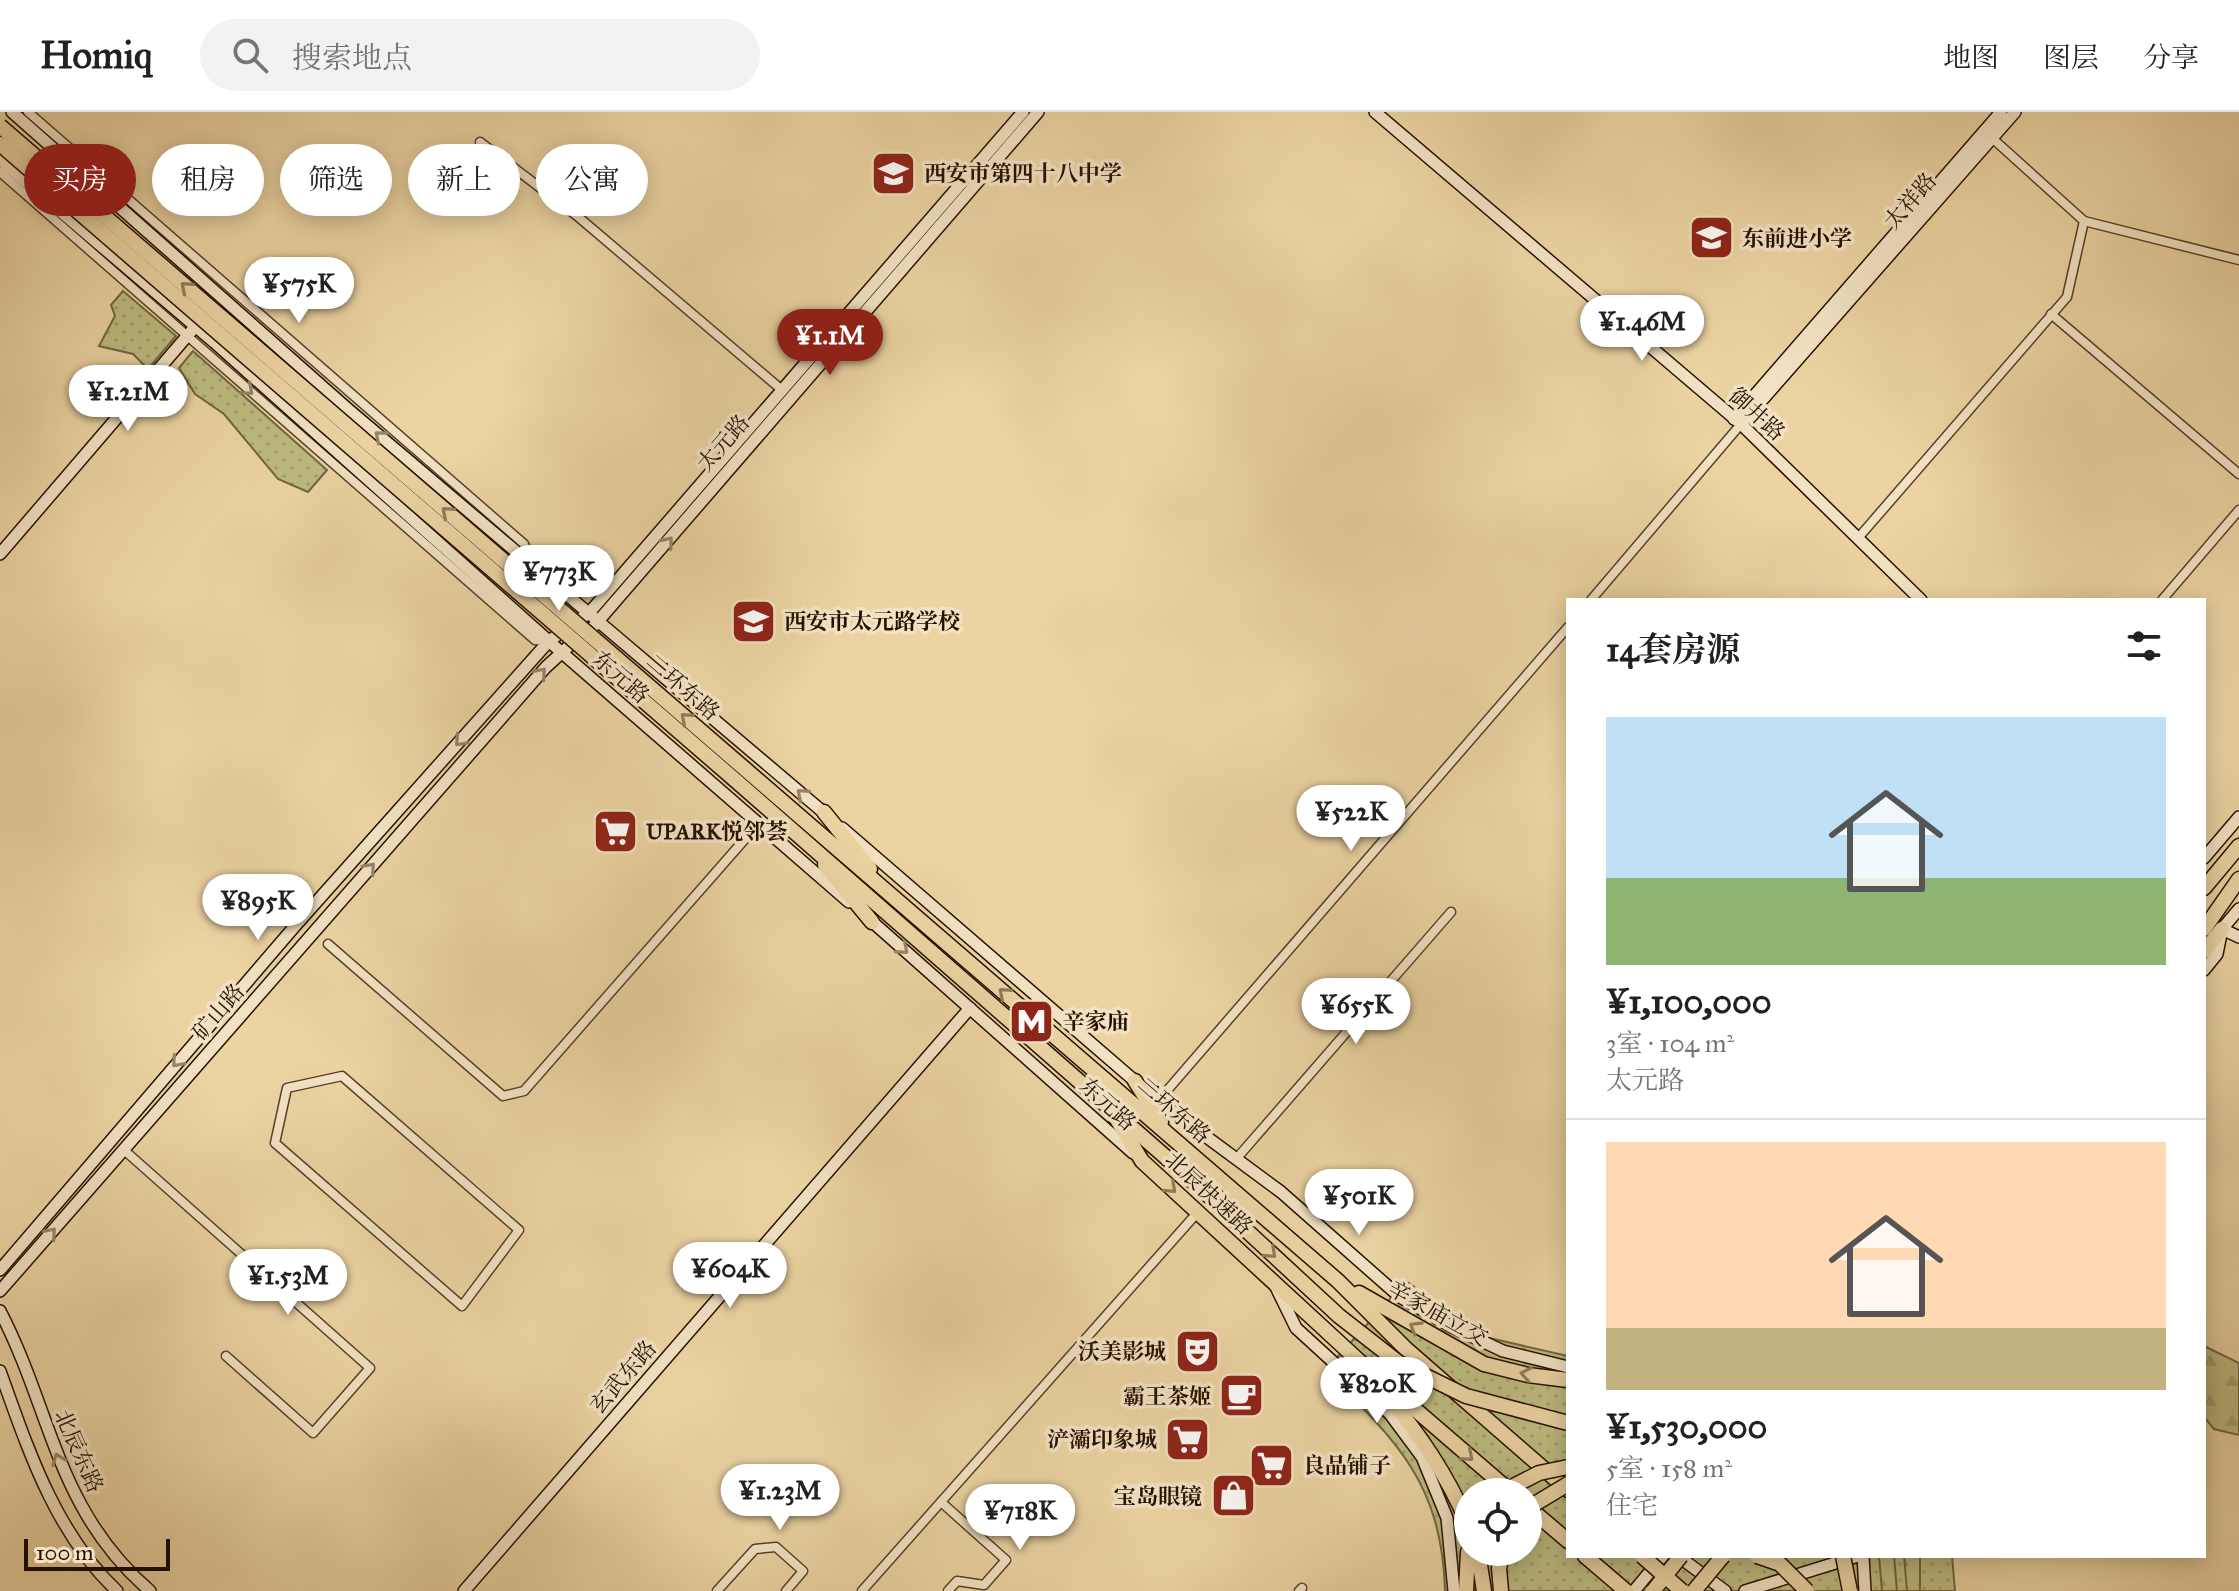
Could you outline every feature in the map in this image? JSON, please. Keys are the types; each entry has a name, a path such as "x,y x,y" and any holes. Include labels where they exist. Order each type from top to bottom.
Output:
{"highway":[{"name":"二环东路","path":"0,126 740,774"},
{"name":"二环东路","path":"0,144 740,774 896,900 1338,1281"},
{"path":"740,774 799,834 1108,1105 1339,1316 1399,1363 1466,1396 1566,1422"},
{"path":"824,812 896,900"},
{"path":"799,834 872,922"},
{"path":"2206,884 2239,846"},
{"path":"2206,920 2239,879"},
{"path":"2206,926 2226,895"},
{"path":"2206,949 2222,929"},
{"path":"1135,1081 1169,1135"},
{"name":"北辰快速路","path":"1108,1105 1142,1161 1359,1361 1495,1478"},
{"path":"1338,1281 1406,1349 1566,1486"},
{"name":"辛家庙立交","path":"1338,1281 1484,1364 1566,1380"},
{"path":"1359,1361 1425,1441 1454,1491"},
{"path":"1529,1478 1566,1467"},
{"path":"1542,1505 1566,1489"},
{"path":"1542,1519 1566,1539"},
{"path":"1587,1558 1626,1591"},
{"path":"1644,1558 1682,1591"},
{"path":"1653,1591 1678,1558"},
{"path":"1694,1591 1721,1558"},
{"path":"1763,1558 1780,1564 1807,1591"},
{"path":"1839,1591 1841,1558"},
{"path":"1842,1558 1850,1591"},
{"path":"1466,1591 1467,1566"},
{"path":"1480,1566 1484,1591"},
{"path":"1500,1566 1501,1591"}],"main road":[{"name":"东元路","path":"12,112 225,292 534,567 824,812 1158,1101 1281,1192 1400,1297 1452,1327 1503,1351 1566,1367"},
{"name":"太元路","path":"589,613 1023,112"},
{"name":"太元路","path":"599,622 720,477 1038,112"},
{"name":"御井路","path":"1375,112 1738,422 1919,598"},
{"name":"太祥路","path":"1738,422 2001,112"},
{"name":"太祥路","path":"1738,422 2015,112"},
{"name":"东元路","path":"0,160 195,326 1142,1161"},
{"path":"0,554 225,292"},
{"name":"矿山路","path":"0,1270 285,938 549,641 589,613"},
{"name":"矿山路","path":"0,1291 560,651 599,622"},
{"path":"2206,856 2239,817"},
{"path":"2206,968 2217,954 2222,929 2239,909"},
{"path":"2222,929 2239,937"},
{"name":"玄武东路","path":"464,1591 970,1008"},
{"path":"1274,1283 1296,1328 1390,1414 1422,1457 1447,1518 1454,1591"},
{"name":"北辰东路","path":"0,1311 70,1486 97,1531 150,1591"},
{"name":"北辰东路","path":"0,1371 50,1499 80,1547 117,1591"},
{"path":"1634,1591 1661,1558"},
{"path":"1683,1558 1725,1591"},
{"path":"1745,1591 1854,1558"},
{"path":"1861,1558 1865,1591"}],"street":[{"path":"28,112 225,292"},
{"path":"1992,138 2084,221 2239,260"},
{"path":"480,142 576,215 782,390"},
{"path":"0,172 535,640 549,641"},
{"path":"1859,537 2067,297 2084,221"},
{"path":"2051,314 2239,474"},
{"path":"1593,598 1738,422"},
{"path":"2164,598 2239,510"},
{"path":"1158,1101 1566,629"},
{"path":"328,944 503,1096 524,1091 759,823"},
{"path":"1237,1158 1451,912"},
{"path":"342,1076 519,1230 462,1306 275,1143 287,1088 342,1076"},
{"path":"124,1150 370,1368 313,1433 226,1356"},
{"path":"862,1591 1197,1213"},
{"path":"941,1502 1006,1560 984,1585 957,1581 948,1591"},
{"path":"717,1591 755,1549 776,1547 803,1571 786,1591"}],"green space":[{"path":"123,291 176,336 148,369 133,354 99,346 115,316 111,305"},
{"path":"193,351 327,470 308,492 278,479 224,414 195,394 179,368"},
{"path":"1406,1281 1485,1337 1566,1356 1566,1558 1952,1558 1955,1591 1445,1591 1435,1522 1425,1493 1394,1443 1325,1371"},
{"path":"2206,1347 2239,1363 2239,1435 2214,1429 2206,1419"},
{"path":"1879,1558 1894,1558 1897,1591 1882,1591"},
{"path":"1904,1558 1920,1558 1920,1591 1907,1591"}],"place":[{"name":"西安市第四十八中学","path":"893,173"},
{"name":"东前进小学","path":"1711,238"},
{"name":"西安市太元路学校","path":"753,621"},
{"name":"UPARK悦邻荟","path":"615,831"},
{"name":"辛家庙","path":"1032,1021"},
{"name":"沃美影城","path":"1197,1351"},
{"name":"霸王茶姬","path":"1242,1396"},
{"name":"浐灞印象城","path":"1188,1439"},
{"name":"良品铺子","path":"1272,1465"},
{"name":"宝岛眼镜","path":"1233,1496"}]}
